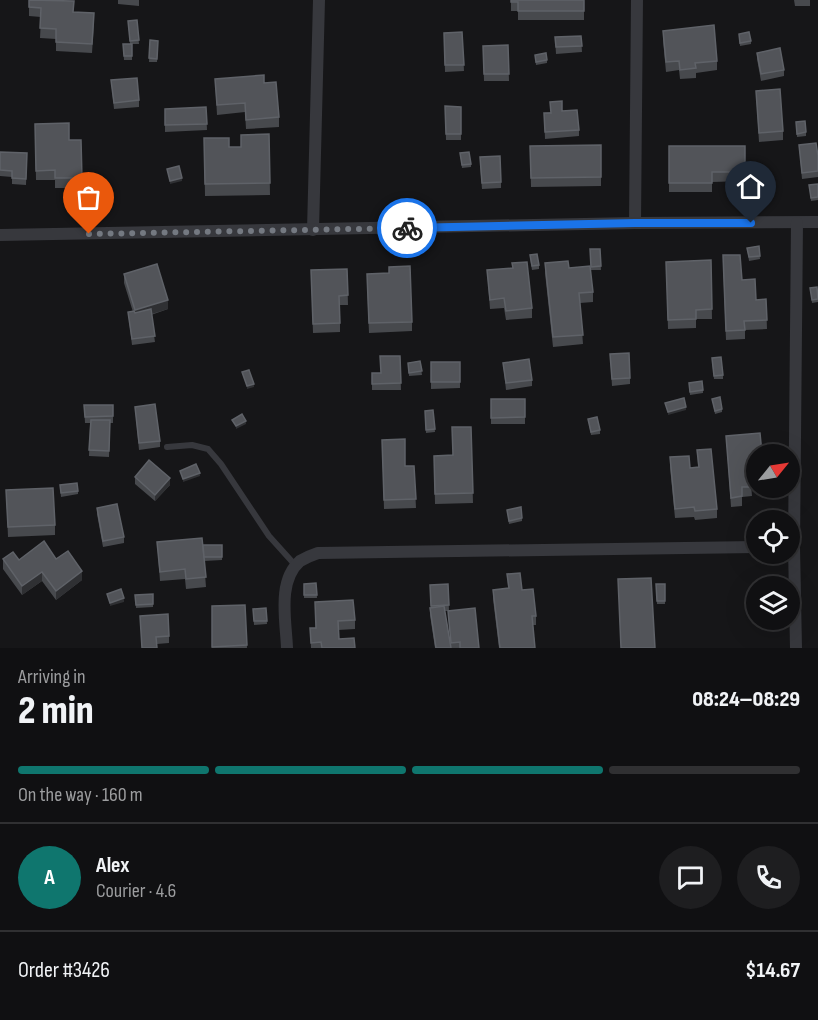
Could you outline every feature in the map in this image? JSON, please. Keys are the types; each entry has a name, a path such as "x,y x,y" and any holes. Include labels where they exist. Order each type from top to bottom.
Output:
{"street":[{"path":"313,230 319,0"},
{"path":"635,223 637,0"},
{"path":"0,235 635,223 818,222"},
{"path":"793,510 797,223"},
{"path":"286,648 288,577 301,560 318,553 746,547"},
{"path":"793,564 796,648"}],"lane":[{"path":"167,447 192,445 208,449 221,464 269,536 297,566"}],"building":[{"path":"29,0 74,1 73,12 94,13 92,44 56,42 56,29 40,28 41,8 29,7"},
{"path":"511,0 584,0 584,11 518,11 518,2 511,2"},
{"path":"137,20 139,40 130,41 128,21"},
{"path":"714,25 717,61 695,63 696,68 680,70 679,61 666,62 663,31"},
{"path":"462,32 464,65 445,65 444,33"},
{"path":"749,32 751,41 740,43 739,34"},
{"path":"581,36 582,46 556,47 555,37"},
{"path":"150,40 158,41 157,59 149,58"},
{"path":"123,44 132,44 132,56 124,56"},
{"path":"508,45 509,74 484,74 483,46"},
{"path":"780,48 784,70 761,74 757,53"},
{"path":"546,53 547,60 536,62 535,55"},
{"path":"264,75 264,83 276,82 279,117 246,120 245,103 217,105 215,79"},
{"path":"137,78 139,100 114,103 111,80"},
{"path":"780,89 783,131 759,133 756,91"},
{"path":"562,101 562,111 577,110 579,130 545,132 544,113 551,113 550,102"},
{"path":"445,106 461,107 461,134 446,134"},
{"path":"206,107 207,124 165,125 165,109"},
{"path":"805,121 806,132 797,134 796,122"},
{"path":"69,123 69,140 81,140 82,178 55,178 55,170 36,171 35,124"},
{"path":"269,134 270,183 205,184 204,138 229,138 229,147 241,147 241,135"},
{"path":"816,143 818,171 802,173 799,145"},
{"path":"601,145 601,177 531,178 530,146"},
{"path":"669,146 745,146 745,172 712,172 712,183 669,183"},
{"path":"0,152 27,153 26,179 12,178 12,171 0,170"},
{"path":"469,152 471,164 462,165 460,153"},
{"path":"500,156 501,182 482,183 480,157"},
{"path":"179,166 182,178 170,181 167,169"},
{"path":"818,184 818,197 811,198 809,185"},
{"path":"759,246 760,256 749,257 747,248"},
{"path":"590,249 600,249 601,266 591,267"},
{"path":"537,254 539,265 532,266 530,255"},
{"path":"723,255 740,255 742,280 755,279 756,300 766,299 767,320 744,321 745,330 726,331"},
{"path":"711,260 712,309 696,310 696,319 668,320 666,262"},
{"path":"568,261 569,268 590,266 593,292 579,293 583,335 553,337 545,263"},
{"path":"527,262 532,308 506,311 504,298 490,300 487,270 513,268 512,263"},
{"path":"157,264 168,300 135,310 124,274"},
{"path":"410,266 412,322 369,323 367,274 389,273 389,267"},
{"path":"347,269 348,295 339,296 340,323 313,324 311,270"},
{"path":"817,287 818,299 812,300 810,288"},
{"path":"151,309 155,336 132,339 128,312 134,311 135,313"},
{"path":"629,353 630,378 612,379 610,354"},
{"path":"380,356 400,356 401,383 372,384 372,373 381,373"},
{"path":"721,357 723,375 714,376 712,358"},
{"path":"529,359 532,380 506,383 503,363"},
{"path":"420,361 422,371 409,373 408,363"},
{"path":"431,362 460,362 460,382 431,382"},
{"path":"249,370 254,384 247,386 242,372"},
{"path":"702,381 703,390 690,392 689,383"},
{"path":"720,397 722,409 715,411 712,399"},
{"path":"684,398 686,407 668,412 665,403"},
{"path":"491,399 525,399 525,417 491,418"},
{"path":"155,404 160,441 139,443 135,407"},
{"path":"84,405 113,405 113,416 85,417"},
{"path":"433,410 435,429 426,430 425,411"},
{"path":"242,414 246,421 236,426 232,420"},
{"path":"597,417 600,430 591,432 588,419"},
{"path":"91,420 110,420 109,451 89,450"},
{"path":"452,427 471,427 473,493 435,494 434,456 453,455"},
{"path":"760,433 761,444 746,444 746,487 742,487 742,496 731,498 726,436"},
{"path":"405,439 405,466 414,466 416,499 384,500 382,440"},
{"path":"711,449 717,509 695,511 694,507 675,509 670,457 689,456 690,468 699,467 697,450"},
{"path":"149,460 170,478 155,495 135,477"},
{"path":"196,464 200,473 183,479 180,471"},
{"path":"77,483 78,491 61,493 60,485"},
{"path":"53,488 55,525 8,527 6,490"},
{"path":"117,504 124,537 103,541 97,508"},
{"path":"521,507 522,518 509,521 507,510"},
{"path":"202,538 206,577 186,579 185,569 160,572 157,542"},
{"path":"44,541 56,559 68,551 82,571 56,591 42,572 22,586 3,559 13,552 19,560"},
{"path":"203,545 222,545 222,557 204,557"},
{"path":"520,573 522,590 533,589 536,616 532,616 535,648 500,648 493,590 509,588 507,574"},
{"path":"651,578 655,648 621,648 618,579"},
{"path":"316,583 317,595 304,595 304,584"},
{"path":"448,584 449,605 431,606 430,585"},
{"path":"656,584 665,584 665,601 657,601"},
{"path":"121,589 124,598 110,603 107,594"},
{"path":"153,594 153,604 136,605 135,595"},
{"path":"353,600 355,620 338,621 339,639 354,638 355,648 322,648 321,642 311,643 310,628 316,628 315,602"},
{"path":"245,605 247,645 212,647 212,606"},
{"path":"444,606 451,648 436,648 430,608"},
{"path":"266,608 267,621 254,621 253,609"},
{"path":"475,608 479,648 460,648 460,642 451,643 448,611"},
{"path":"168,614 169,636 156,637 157,648 142,648 140,616"}],"way so far":[{"path":"89,234 407,228"}],"route":[{"path":"407,228 751,223"}]}
